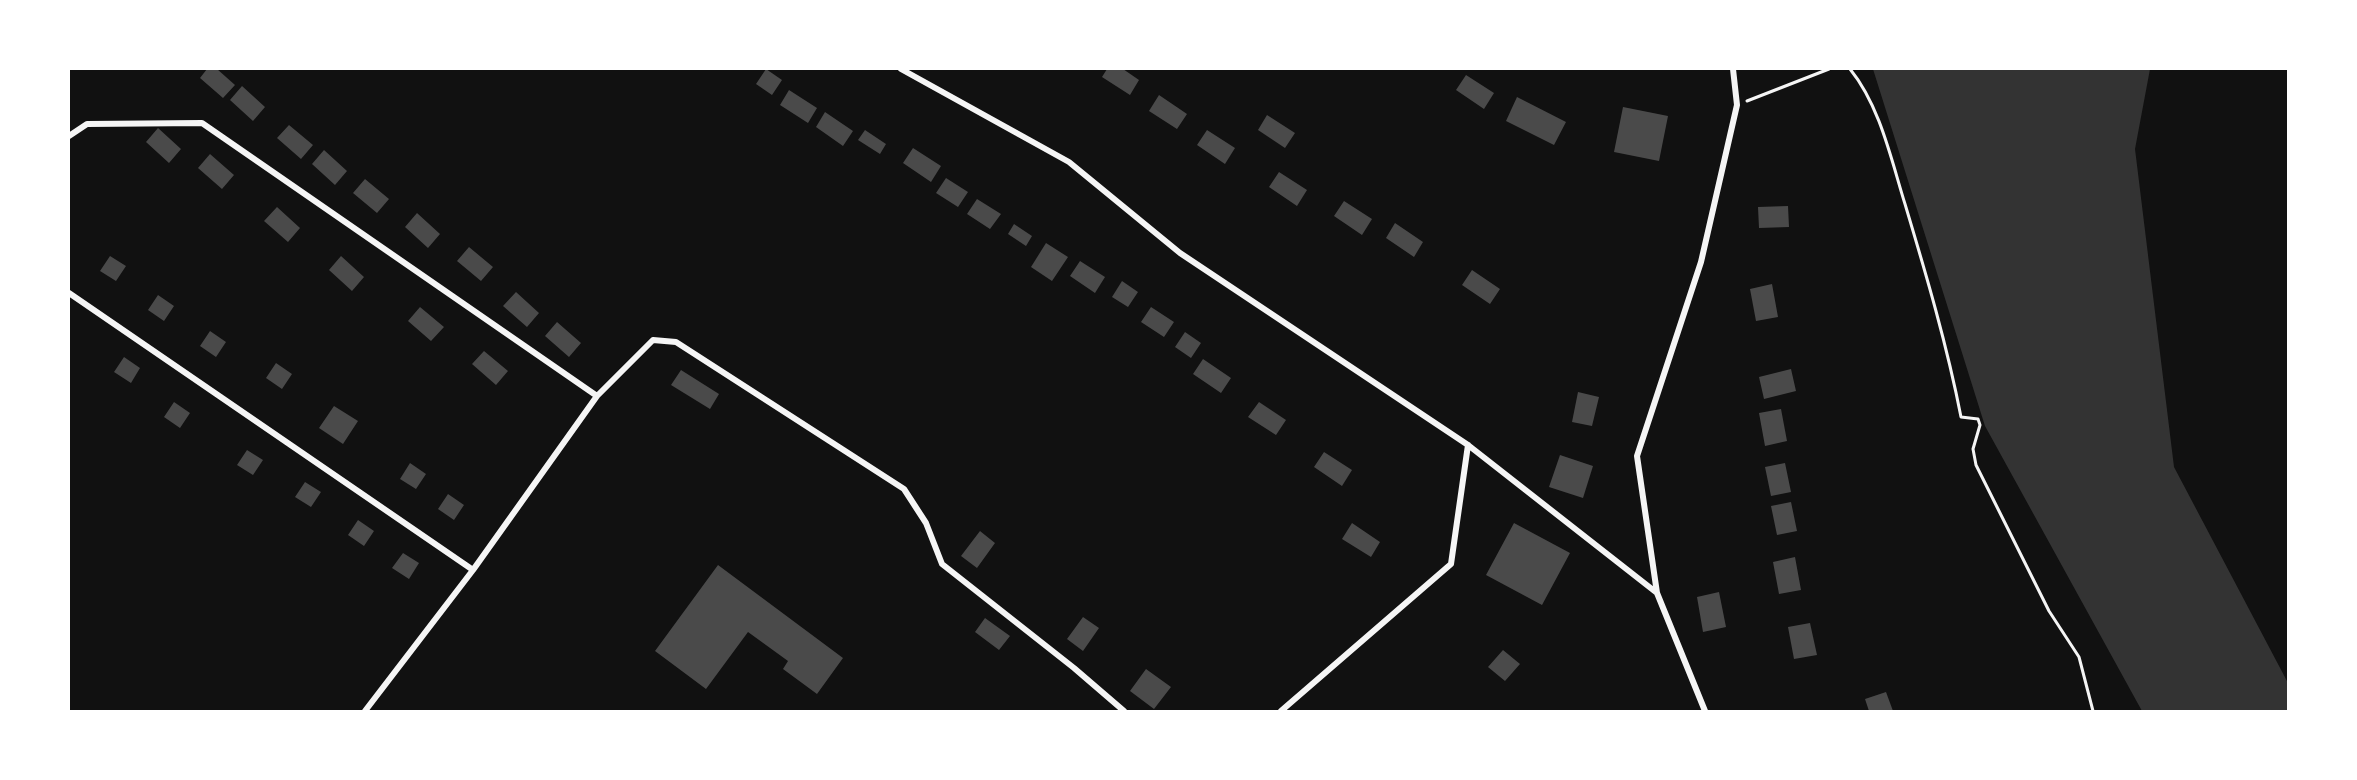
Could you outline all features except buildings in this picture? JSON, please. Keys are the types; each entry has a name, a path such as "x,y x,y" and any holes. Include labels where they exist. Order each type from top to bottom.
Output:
{"street":[{"path":"901,69 1069,162 1180,253 1468,445 1657,593"},
{"path":"1705,711 1657,593 1637,456 1701,262 1737,105 1733,69"},
{"path":"69,136 87,124 202,123 597,396"},
{"path":"69,293 473,570"},
{"path":"365,711 473,570 597,396 653,340 676,342 904,489 926,524 942,564 1074,668 1124,711"},
{"path":"1281,711 1451,564 1468,445"}],"path":[{"path":"1737,105 1829,69"},
{"path":"1850,69 1863,85 1891,159 1938,315 1961,417 1978,419 1980,425 1973,448 1976,465 2049,611 2079,657 2093,711"}],"shaded area":[{"path":"1873,69 2150,69 2135,149 2174,467 2288,683 2288,711 2142,711 1985,426"}]}
